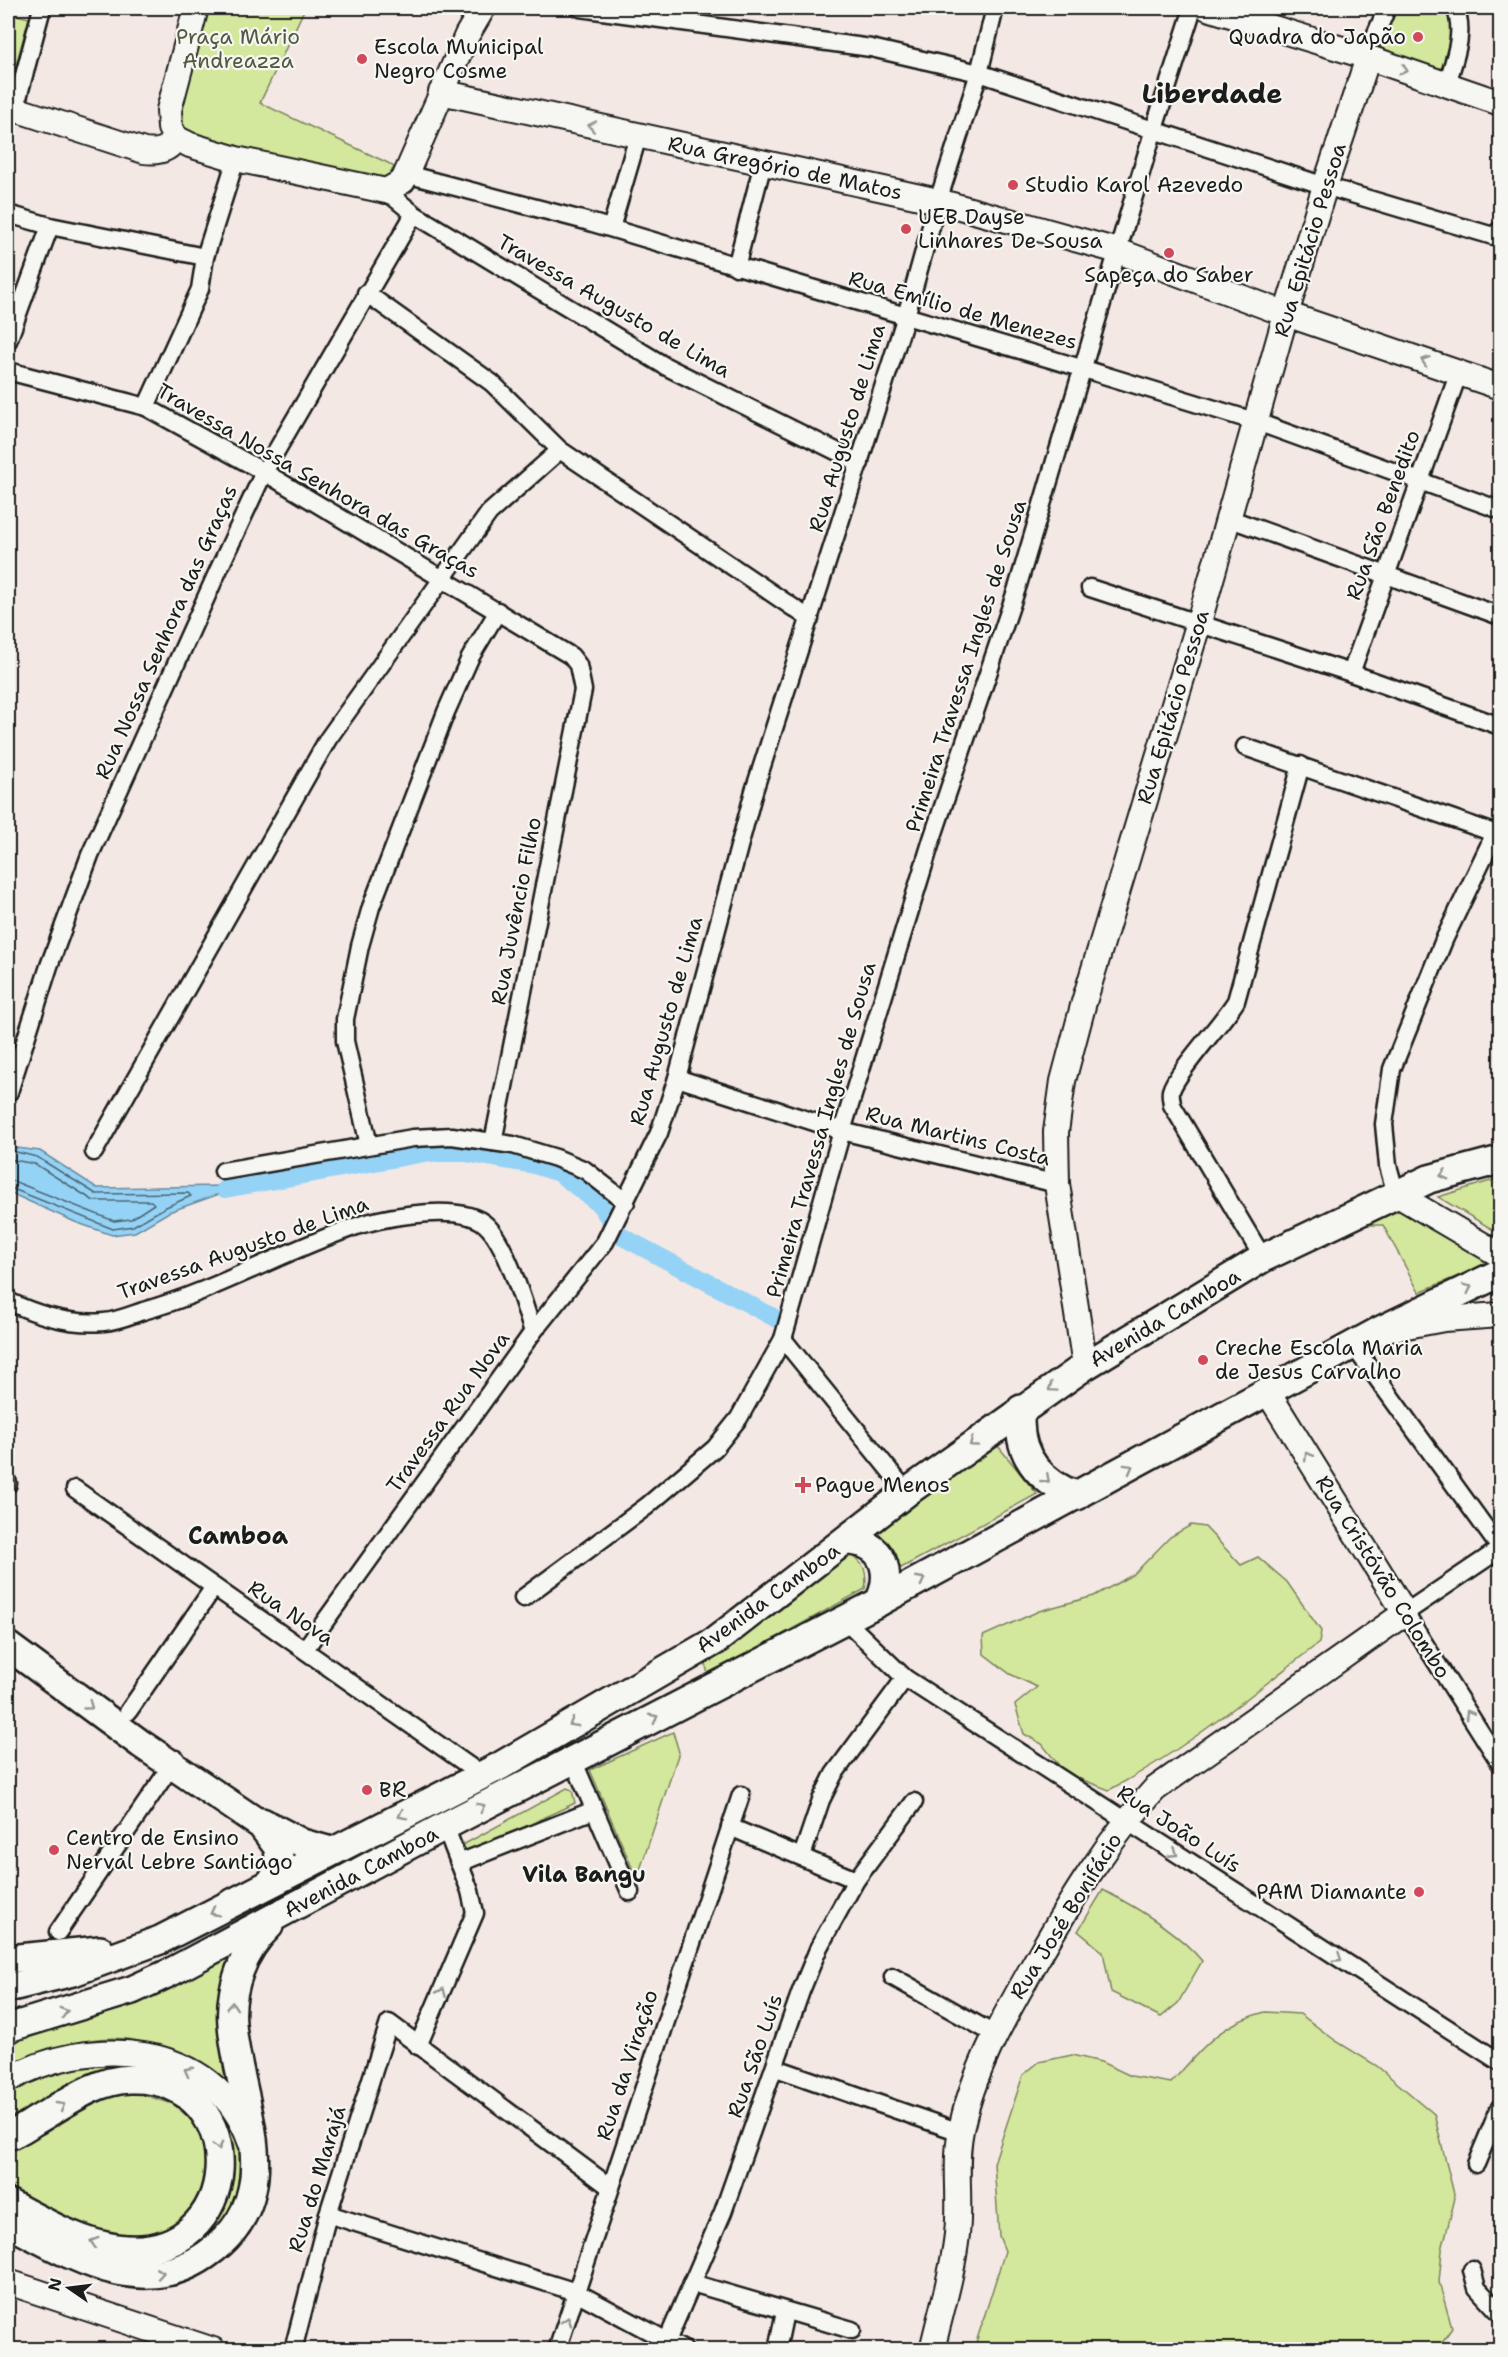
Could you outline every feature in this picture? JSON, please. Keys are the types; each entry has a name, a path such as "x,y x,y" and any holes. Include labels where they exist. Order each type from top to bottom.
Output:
{"main road":[{"name":"Avenida Camboa","path":"8,1988 84,1969 160,1940 482,1775 715,1641 847,1541 907,1492 1021,1409 1085,1366 1263,1258 1429,1179 1500,1160"},
{"name":"Avenida Camboa","path":"8,2028 132,1990 879,1602 1379,1331 1500,1273"},
{"path":"1021,1409 1020,1436 1032,1466 1054,1486 1077,1496"},
{"path":"847,1541 868,1546 884,1562 887,1575 879,1602"},
{"path":"8,1625 128,1712 176,1760"},
{"path":"8,1646 176,1760 269,1833 279,1849 278,1870 271,1882"},
{"path":"248,1815 302,1843 331,1851"},
{"path":"9,2211 81,2260 108,2270 139,2275 166,2272 203,2257 226,2238 249,2198 255,2167 253,2128 232,2026 232,1998 241,1967 252,1947 282,1914"},
{"path":"8,1959 65,1943 160,1940"},
{"path":"9,2137 101,2085 130,2079 150,2081 177,2091 199,2107 216,2134 221,2163 215,2194 197,2224 181,2237 148,2248 115,2248 9,2211"}],"street":[{"path":"42,8 11,109 144,151 162,150 176,138"},
{"path":"196,8 169,110 170,128 176,138 190,145 236,159 386,191 397,186 406,174 466,35 475,8"},
{"path":"466,35 483,8"},
{"path":"580,8 871,48 979,73 1325,186 1496,233"},
{"name":"Rua Augusto de Lima","path":"626,1202 659,1133 677,1078 754,791 906,316 938,201 979,73 995,8"},
{"name":"Primeira Travessa Ingles de Sousa","path":"523,1598 646,1506 715,1448 739,1418 783,1339 842,1131 932,839 1022,575 1154,129 1193,8"},
{"path":"1208,8 1371,48 1447,84 1500,103"},
{"name":"Rua Epitácio Pessoa","path":"1085,1366 1057,1184 1056,1132 1063,1081 1084,1002 1199,622 1286,314 1325,186 1371,48 1387,8"},
{"path":"1447,84 1459,39 1460,26 1455,8"},
{"name":"Rua Gregório de Matos","path":"441,92 938,201 1118,251 1286,314 1500,387"},
{"path":"611,228 638,136"},
{"path":"146,407 200,289 205,257 236,159"},
{"path":"736,267 763,163"},
{"name":"Rua Emílio de Menezes","path":"406,174 611,228 1257,422 1500,510"},
{"name":"Travessa Augusto de Lima","path":"386,191 414,213 665,366 860,463"},
{"name":"Rua Nossa Senhora das Graças","path":"9,1092 49,966 90,855 264,472 414,213"},
{"path":"8,214 50,226 205,257"},
{"path":"8,341 50,226"},
{"path":"366,293 492,383 560,450 810,619"},
{"name":"Travessa Nossa Senhora das Graças","path":"8,371 146,407 264,472 571,656 578,664 583,690"},
{"name":"Rua São Benedito","path":"1352,673 1385,574 1459,372"},
{"path":"94,1152 328,739 424,602 445,579 498,502 560,450"},
{"path":"1228,518 1500,616"},
{"path":"1090,588 1352,673 1500,726"},
{"path":"369,1145 345,1041 345,1019 360,946 371,907 426,762 470,658 498,611"},
{"name":"Rua Juvêncio Filho","path":"493,1142 583,690"},
{"path":"1245,747 1498,834 1444,940 1392,1069 1384,1124 1388,1166 1396,1194 1500,1255"},
{"path":"1263,1258 1172,1106 1170,1093 1177,1078 1222,1023 1236,1001 1301,765"},
{"name":"Rua Martins Costa","path":"677,1078 842,1131 1057,1184"},
{"path":"223,1171 413,1138 452,1136 493,1142 556,1158 585,1170 626,1202"},
{"name":"Travessa Rua Nova","path":"305,1649 533,1332 609,1236 626,1202"},
{"name":"Travessa Augusto de Lima","path":"8,1301 38,1314 84,1322 106,1322 167,1305 362,1225 425,1214 454,1213 471,1216 486,1224 499,1244 533,1332"},
{"path":"1379,1331 1444,1319 1500,1315"},
{"path":"783,1339 907,1492"},
{"path":"1353,1345 1500,1548 1405,1613"},
{"name":"Rua Cristóvão Colombo","path":"1267,1391 1500,1763"},
{"name":"Rua Nova","path":"75,1489 482,1775"},
{"path":"128,1712 214,1587"},
{"name":"Rua José Bonifácio","path":"932,2349 957,2234 960,2132 994,2034 1069,1903 1125,1821 1155,1790 1173,1775 1223,1743 1405,1613"},
{"name":"Rua João Luís","path":"844,1619 905,1678 1500,2062"},
{"path":"802,1856 821,1800 834,1774 905,1678"},
{"path":"65,1943 176,1760"},
{"path":"573,1760 630,1892"},
{"name":"Rua da Viração","path":"557,2349 741,1795"},
{"name":"Rua São Luís","path":"667,2341 723,2212 776,2068 801,1991 819,1947 856,1880 914,1802"},
{"path":"459,1863 594,1810"},
{"path":"445,1826 475,1913 418,2046 610,2187"},
{"path":"729,1827 856,1880"},
{"path":"893,1977 994,2034"},
{"name":"Rua do Marajá","path":"293,2349 328,2214 389,2024 418,2046"},
{"path":"8,2080 50,2060 95,2051 126,2052 170,2062 207,2083 233,2110 248,2137 255,2167"},
{"path":"776,2068 960,2132"},
{"path":"1476,2164 1500,2107"},
{"path":"328,2214 576,2292 684,2349"},
{"path":"1472,2270 1478,2288 1492,2307 1500,2313"},
{"path":"8,2282 213,2349"},
{"path":"692,2283 784,2312 852,2330"},
{"path":"777,2349 784,2312"}],"green space":[{"name":"Praça Mário Andreazza","path":"205,8 305,8 260,103 388,163 394,167 386,180 313,163 262,157 188,135 180,118 180,107"},
{"name":"Quadra do Japão","path":"1396,8 1448,8 1455,25 1444,71 1380,49"},
{"path":"8,13 29,18 8,94"},
{"path":"1500,1178 1500,1234 1438,1197"},
{"path":"1387,1210 1402,1210 1493,1262 1419,1292 1383,1225 1357,1225"},
{"path":"998,1446 1037,1494 901,1568 875,1533"},
{"path":"1191,1525 1205,1527 1241,1565 1258,1557 1287,1582 1321,1631 1319,1643 1191,1740 1109,1790 1065,1773 1042,1744 1024,1734 1015,1705 1037,1687 1010,1674 984,1654 983,1636 1039,1611 1094,1596 1134,1574 1170,1537"},
{"path":"849,1553 864,1568 865,1589 708,1675 704,1657"},
{"path":"673,1732 679,1752 637,1879 590,1770"},
{"path":"567,1788 572,1790 575,1803 465,1855 459,1847"},
{"path":"1103,1890 1156,1921 1181,1940 1202,1961 1178,2003 1161,2017 1111,1992 1103,1952 1078,1931"},
{"path":"245,1943 236,2093 155,2047 120,2038 61,2046 8,2067 8,2037"},
{"path":"1265,2012 1300,2014 1336,2041 1377,2066 1434,2114 1455,2198 1442,2250 1439,2282 1452,2328 1437,2349 974,2349 1005,2251 999,2236 994,2163 1023,2075 1039,2062 1072,2055 1101,2062 1131,2076 1171,2083 1202,2048 1223,2030"},
{"path":"96,2061 142,2064 187,2080 223,2114 245,2152 241,2197 214,2238 161,2263 230,2170 165,2077 8,2123 8,2090 36,2075"},
{"path":"135,2092 173,2104 194,2122 208,2145 205,2187 191,2212 169,2231 117,2242 8,2196 8,2148 108,2095"}],"water":[{"path":"8,1144 17,1148 40,1151 97,1188 223,1186 225,1192 169,1212 135,1232 112,1235 75,1222 8,1192"}],"waterway":[{"path":"225,1189 425,1153 465,1153 534,1165 559,1173 600,1205 621,1236 775,1318"}],"place":[{"name":"Quadra do Japão","path":"1418,37"},
{"name":"Escola Municipal Negro Cosme","path":"362,59"},
{"name":"Studio Karol Azevedo","path":"1013,185"},
{"name":"UEB Dayse Linhares De Sousa","path":"906,229"},
{"name":"Sapeça do Saber","path":"1169,253"},
{"name":"Creche Escola Maria de Jesus Carvalho","path":"1203,1360"},
{"name":"Pague Menos","path":"803,1485"},
{"name":"BR","path":"367,1790"},
{"name":"Centro de Ensino Nerval Lebre Santiago","path":"54,1850"},
{"name":"PAM Diamante","path":"1419,1892"}],"district":[{"name":"Liberdade","path":"1212,93"},
{"name":"Camboa","path":"238,1536"},
{"name":"Vila Bangu","path":"584,1874"}]}
